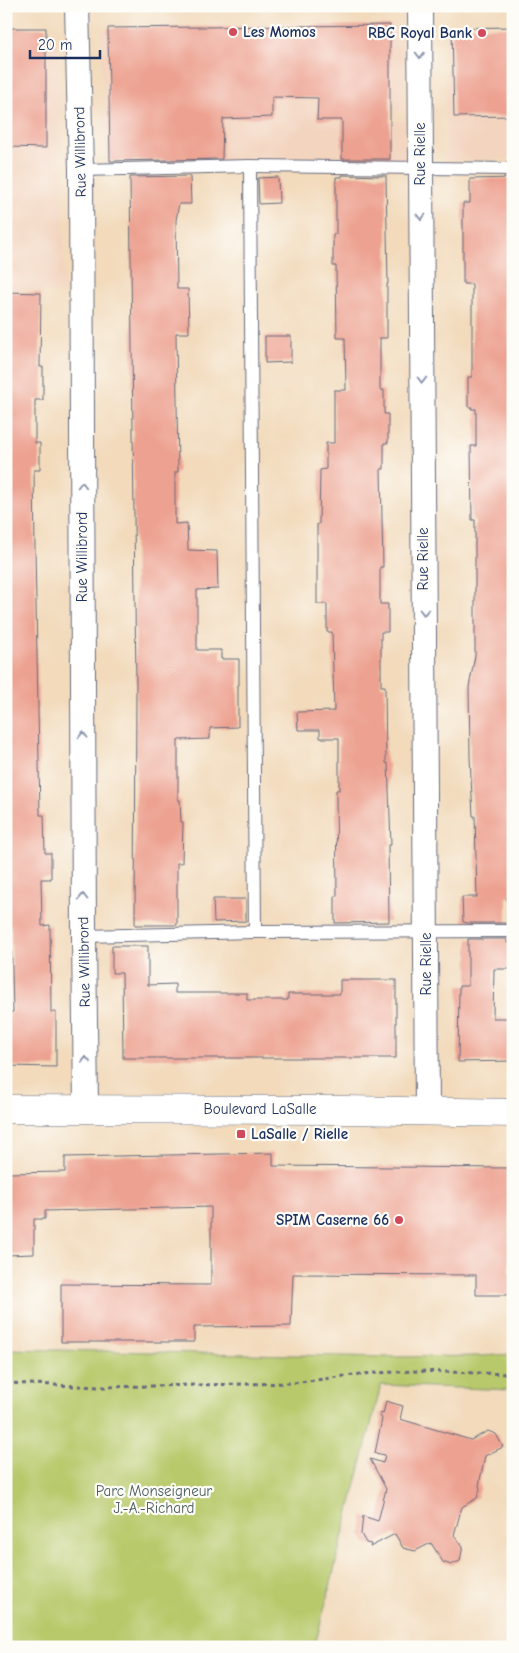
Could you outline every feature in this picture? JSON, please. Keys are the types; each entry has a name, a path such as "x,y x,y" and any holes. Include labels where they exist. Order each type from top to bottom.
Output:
{"main road":[{"name":"Boulevard LaSalle","path":"6,1108 513,1113"}],"street":[{"name":"Rue Willibrord","path":"77,6 81,170 86,1108"},
{"name":"Rue Rielle","path":"420,6 427,1112"}],"lane":[{"path":"81,170 250,166 513,169"},
{"path":"250,166 255,932"},
{"path":"84,936 255,932 513,931"}],"path":[{"path":"6,1383 119,1387 293,1383 361,1374 413,1371 513,1374"}],"shaded area":[{"path":"403,25 404,111 333,111 333,122 404,121 404,161 105,163 101,30 111,30 111,27"},
{"path":"445,26 513,26 513,159 446,161"},
{"path":"6,28 48,28 48,39 58,39 63,184 64,293 6,291"}],"green space":[{"name":"Parc Monseigneur J.-A.-Richard","path":"6,1349 389,1357 513,1354 513,1390 381,1385 315,1645 320,1647 6,1647"}],"building":[{"path":"390,25 390,159 342,159 342,120 317,120 318,98 272,97 272,117 223,119 222,159 110,161 108,28"},
{"path":"513,27 513,116 454,117 452,28"},
{"path":"6,28 46,28 46,148 6,147"},
{"path":"342,175 386,176 387,338 380,338 380,390 384,390 384,414 388,414 388,443 384,443 384,469 381,469 383,567 380,567 380,604 388,604 388,632 381,632 381,686 385,686 386,763 388,763 391,845 388,845 389,922 335,923 335,896 337,896 336,790 339,790 339,738 320,738 320,730 298,730 297,712 334,711 332,632 327,632 327,604 317,604 317,524 319,524 320,470 326,469 326,443 334,443 334,390 346,390 345,338 337,338 336,266 333,266 333,234 336,234 336,177 342,177"},
{"path":"190,176 191,204 179,204 176,220 177,289 188,289 189,333 176,333 178,472 175,472 175,524 187,523 188,550 217,551 218,589 197,590 197,650 221,650 221,659 239,659 238,727 210,728 210,739 178,740 178,800 180,800 181,822 183,822 182,863 177,863 177,925 135,925 136,685 130,177"},
{"path":"278,177 279,203 259,204 258,178"},
{"path":"513,178 513,223 511,223 513,440 510,440 511,524 513,524 513,897 507,897 507,923 468,923 463,922 462,897 477,897 475,816 473,816 470,757 469,687 475,656 475,520 472,520 471,446 476,446 476,409 468,407 468,377 472,377 472,284 463,284 463,203 470,203 470,179"},
{"path":"6,292 41,293 40,367 43,367 43,400 35,400 35,443 40,443 40,470 34,470 35,549 40,815 44,815 45,853 51,853 51,879 41,879 42,926 50,925 51,1012 56,1012 56,1067 6,1066 6,1012 13,1012 11,925 6,925"},
{"path":"265,336 291,336 291,362 265,363"},
{"path":"213,899 246,899 246,921 214,922"},
{"path":"468,939 507,939 507,943 513,943 513,969 494,969 493,1018 513,1018 513,1061 458,1062 459,986 468,986"},
{"path":"112,946 148,946 148,985 175,984 175,993 247,993 247,1000 288,1000 288,994 340,994 340,980 396,980 396,1058 123,1058 122,973 112,973"},
{"path":"273,1153 273,1166 510,1168 509,1273 513,1273 513,1295 476,1295 476,1275 293,1274 291,1326 194,1327 194,1342 61,1342 61,1284 211,1285 211,1207 45,1211 45,1219 34,1219 34,1254 6,1255 6,1173 65,1172 65,1157"},
{"path":"386,1401 403,1406 400,1419 471,1440 488,1431 496,1434 503,1447 485,1456 477,1498 462,1507 454,1535 463,1546 460,1561 451,1565 443,1562 431,1543 415,1551 403,1548 395,1534 370,1547 371,1544 366,1543 361,1534 363,1516 378,1521 386,1489 370,1459 383,1463 385,1455 375,1453 382,1419 379,1413 383,1414"}],"place":[{"name":"Les Momos","path":"233,32"},
{"name":"RBC Royal Bank","path":"482,33"},
{"name":"LaSalle / Rielle","path":"241,1134"},
{"name":"SPIM Caserne 66","path":"399,1220"}]}
